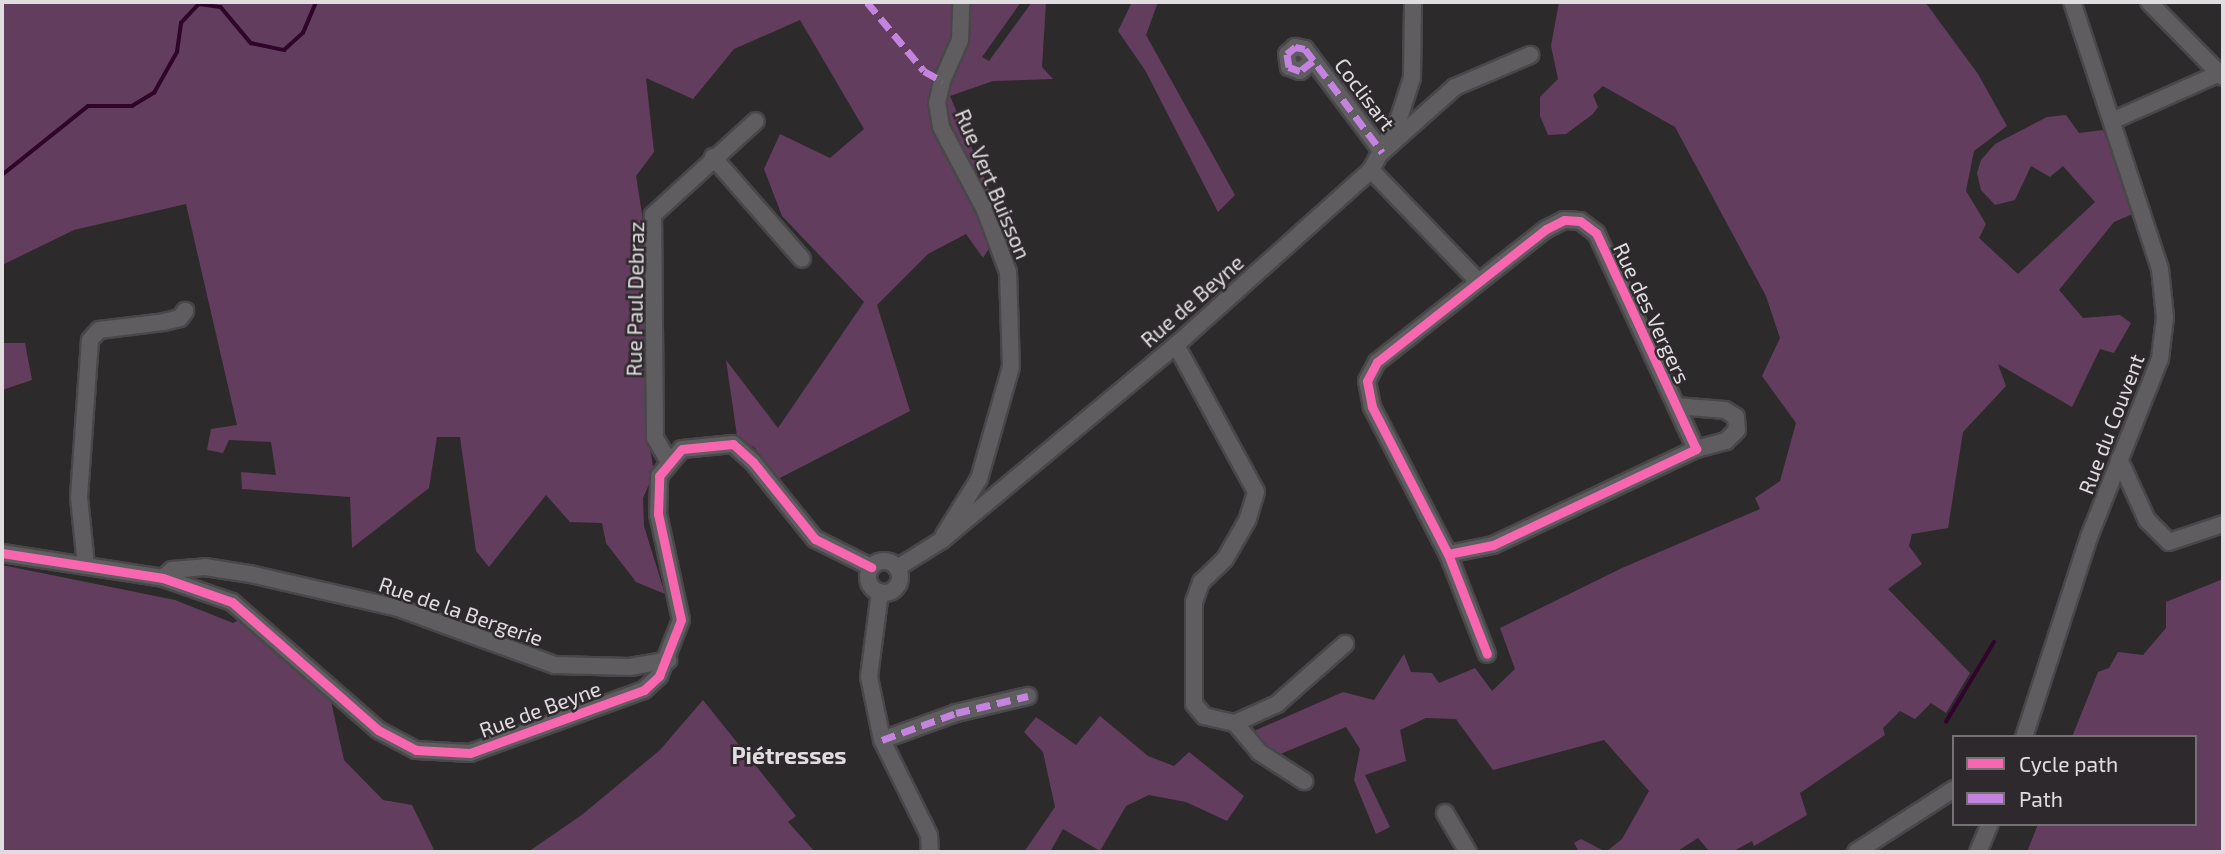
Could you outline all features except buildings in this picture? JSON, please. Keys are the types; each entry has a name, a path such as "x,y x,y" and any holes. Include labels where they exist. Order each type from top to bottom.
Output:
{"street":[{"name":"Rue Vert Buisson","path":"942,540 979,479 1011,367 1008,272 985,210 941,127 937,103 942,81 960,40 961,2"},
{"name":"Rue de Beyne","path":"897,568 942,540 1176,345 1371,170 1382,152 1412,78 1413,2"},
{"name":"Rue du Couvent","path":"2025,735 2119,459 2160,359 2165,317 2160,269 2114,120 2073,2"},
{"path":"2114,120 2222,75 2149,2"},
{"path":"1382,152 1455,87 1530,55"},
{"name":"Coclisart","path":"1314,61 1382,152"},
{"name":"Rue Paul Debraz","path":"669,462 655,438 653,215 713,157 756,121"},
{"path":"713,157 802,259"},
{"path":"1371,170 1478,281"},
{"name":"Rue des Vergers","path":"1487,654 1448,554 1372,407 1367,381 1377,362 1546,229 1564,220 1580,221 1596,233 1696,449"},
{"path":"86,565 79,497 90,340 99,330 164,323 180,318 185,311"},
{"path":"1176,345 1256,492 1248,519 1225,559 1201,582 1194,602 1194,704 1204,716 1235,723 1277,704 1345,643"},
{"name":"Rue des Vergers","path":"1448,554 1493,545 1696,449 1726,442 1737,430 1736,417 1725,410 1676,406"},
{"path":"669,462 682,449 695,444 733,444 753,462 816,539 871,567"},
{"path":"2119,459 2147,520 2169,542 2223,524"},
{"name":"Rue de Beyne","path":"2,553 163,578 232,602 378,730 416,750 470,753 644,690 668,660 681,620 658,514 659,476 669,462"},
{"path":"891,561 897,568 898,587 880,592 872,588 871,567 876,562 891,561"},
{"name":"Rue de la Bergerie","path":"163,578 172,570 205,567 250,574 398,608 555,666 630,667 668,660"},
{"path":"880,592 869,677 882,740 929,835 930,852"},
{"path":"882,740 956,713 1028,696"},
{"path":"1235,723 1259,752 1304,781"},
{"path":"1856,852 1952,790"},
{"path":"1445,813 1468,852"},
{"path":"1978,852 1989,826"}],"shaded area":[{"path":"2,2 1021,2 982,57 989,61 1032,2 1046,2 1042,67 1053,79 993,81 950,96 1004,225 983,258 966,234 928,254 877,305 910,411 776,480 755,448 737,436 726,360 778,428 864,302 782,216 764,169 780,134 830,158 864,129 800,20 734,49 693,99 646,78 654,152 636,176 648,252 648,435 654,473 643,498 644,526 665,594 636,582 606,543 602,523 570,522 546,495 489,567 476,551 460,437 437,437 429,488 352,548 350,497 242,489 241,472 276,475 271,442 229,440 223,453 207,450 211,429 237,425 186,204 74,230 2,265"},
{"path":"1132,2 1158,2 1146,35 1235,195 1218,212 1145,70 1118,31"},
{"path":"1559,2 1925,2 1978,74 2007,126 1974,151 1966,191 1986,224 1979,238 2018,274 2095,202 2063,166 2050,177 2031,166 2015,200 1995,205 1981,190 1977,173 1981,160 1995,144 2047,117 2066,115 2079,133 2103,130 2135,213 2114,222 2059,290 2083,318 2120,315 2131,323 2114,353 2100,349 2072,407 1998,364 2006,386 1963,432 1948,528 1912,534 1909,546 1922,564 1888,589 1970,673 1946,713 1931,703 1915,719 1900,711 1883,728 1885,735 1800,793 1807,815 1754,846 1752,841 1732,852 1710,852 1698,838 1676,852 1606,852 1622,839 1649,791 1604,740 1493,770 1456,719 1426,718 1400,730 1406,761 1365,775 1390,827 1376,834 1354,780 1360,749 1346,727 1273,757 1262,754 1254,731 1343,692 1374,700 1404,654 1411,672 1432,673 1439,683 1475,668 1492,691 1515,669 1500,628 1622,568 1760,509 1755,498 1780,481 1796,423 1762,376 1780,338 1766,296 1675,127 1603,86 1593,95 1598,107 1593,114 1566,134 1548,135 1540,116 1540,97 1558,79 1551,46"},
{"path":"2,343 25,343 32,380 2,390"},
{"path":"2,565 175,600 233,623 245,617 330,697 344,760 383,800 412,805 435,852 2,852"},
{"path":"2223,579 2223,852 2027,852 2037,826 2197,826 2197,735 2073,735 2098,672 2109,668 2118,652 2143,655 2166,628 2166,602"},
{"path":"703,700 796,816 788,822 815,852 528,852 583,814 660,750"},
{"path":"1100,716 1148,756 1174,766 1189,752 1244,796 1227,821 1186,802 1149,795 1126,806 1100,851 1063,829 1050,852 1024,852 1055,807 1043,752 1024,732 1036,717 1076,745"},
{"path":"1581,839 1606,852 1579,852 1574,843"}],"waterway":[{"path":"2,175 88,106 132,106 154,93 177,52 181,23 199,4 221,7 251,43 284,50 303,33 316,2"},
{"path":"1946,722 1994,642"}],"marked path":[{"path":"867,2 924,71 942,81"},
{"path":"1313,61 1300,71 1289,67 1287,54 1295,47 1305,49 1382,152"},
{"path":"882,740 956,713 1028,696"}],"cycle path":[{"path":"1448,554 1493,545 1696,449 1596,233 1580,221 1564,220 1546,229 1377,362 1367,381 1372,407 1448,554 1487,654"},
{"path":"2,553 163,578 232,602 378,730 416,750 470,753 644,690 659,676 681,620 658,514 659,476 682,449 733,444 753,462 815,539 871,567"}],"district":[{"name":"Piétresses","path":"789,755"}]}
